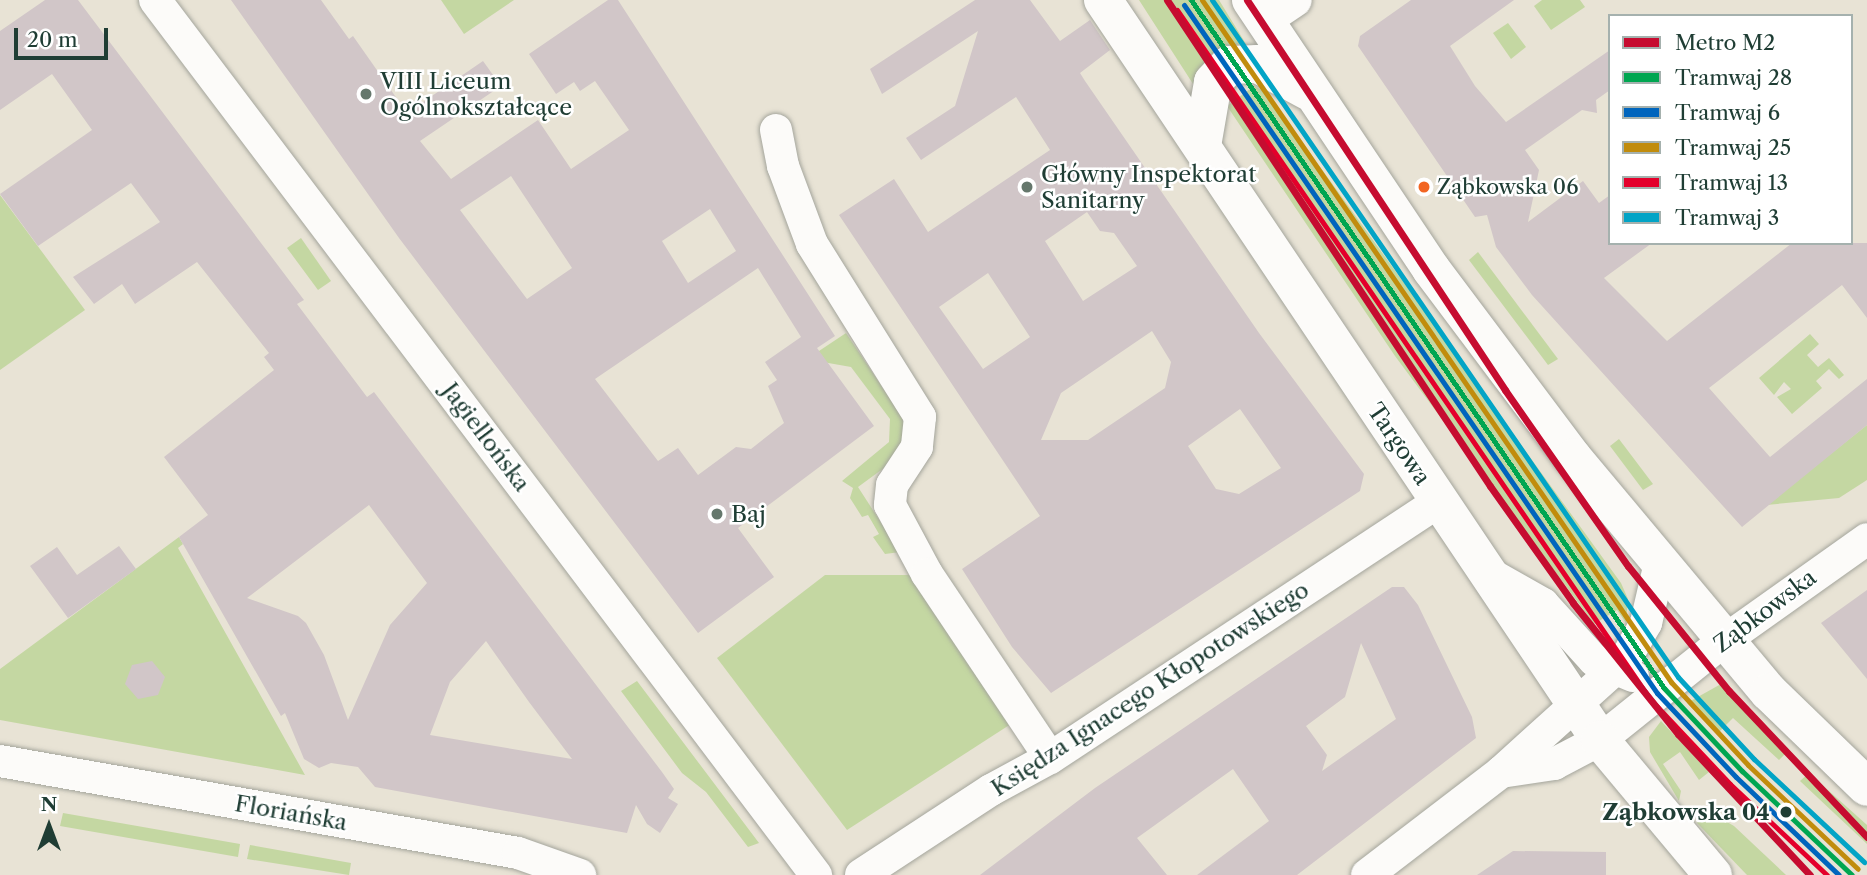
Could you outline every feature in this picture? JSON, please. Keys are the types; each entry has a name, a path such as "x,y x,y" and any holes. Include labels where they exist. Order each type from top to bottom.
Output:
{"main road":[{"name":"Targowa","path":"1103,0 1600,740 1713,875"},
{"path":"1258,11 1431,269 1528,400 1725,640 1811,736 1867,787"},
{"path":"1202,146 1213,82 1229,65 1258,64 1313,93"}],"street":[{"name":"Jagiellońska","path":"155,0 816,875"},
{"path":"1258,11 1296,0"},
{"path":"776,130 783,166 812,244 920,417 917,447 892,485 890,505 927,574 1050,758"},
{"name":"Księdza Ignacego Kłopotowskiego","path":"861,875 991,790 1050,758 1438,502"},
{"name":"Ząbkowska","path":"1501,772 1554,764 1600,740 1725,640 1867,539"},
{"path":"1367,875 1501,772 1615,671 1634,648 1646,623 1660,563"},
{"path":"1482,567 1543,604 1579,648 1615,671 1672,681"},
{"name":"Floriańska","path":"0,761 518,853 579,875"}],"green space":[{"path":"441,0 514,0 464,34"},
{"path":"1139,0 1219,0 1246,44 1227,45 1208,57 1195,87"},
{"path":"1542,0 1580,0 1585,7 1551,30 1534,6"},
{"path":"1508,23 1526,47 1511,59 1493,33"},
{"path":"1254,86 1265,92 1621,583 1628,599 1626,623 1617,610 1594,624 1395,356 1227,106"},
{"path":"0,195 85,310 0,370"},
{"path":"301,238 331,281 318,290 287,248"},
{"path":"1478,252 1558,359 1548,365 1469,260"},
{"path":"846,333 909,427 899,457 858,487 900,552 885,554 873,537 879,534 868,515 862,517 850,498 853,488 842,481 889,442 890,419 851,367 817,361 813,355"},
{"path":"1810,334 1819,344 1807,355 1818,367 1829,358 1844,375 1839,379 1829,369 1816,381 1822,388 1792,414 1777,397 1791,389 1784,382 1774,395 1759,378"},
{"path":"1867,425 1867,480 1839,498 1766,505"},
{"path":"1619,439 1653,484 1643,490 1610,446"},
{"path":"179,537 183,544 178,548 305,775 0,720 0,669"},
{"path":"825,575 916,575 1014,722 847,830 717,658"},
{"path":"637,681 759,843 748,847 706,792 682,773 621,691"},
{"path":"1721,684 1785,754 1779,760 1733,718 1717,734 1687,703"},
{"path":"1661,721 1709,772 1699,780 1680,752 1663,764 1681,791 1679,801 1650,752 1649,737"},
{"path":"1809,773 1867,825 1867,844 1800,781"},
{"path":"1710,812 1734,826 1786,875 1747,875 1697,823"},
{"path":"63,813 240,844 238,857 60,826"},
{"path":"250,845 351,863 349,875 247,859"}],"building":[{"path":"45,0 78,0 304,300 297,304 367,397 374,392 674,789 668,798 678,804 660,833 647,824 636,805 627,833 375,787 358,767 331,763 319,768 304,759 285,713 281,716 179,537 208,515 164,457 274,370 264,357 269,353 197,262 135,304 122,284 94,304 73,277 160,222 131,183 38,246 0,194 92,130 52,74 0,110 0,31","holes":["369,505 427,583 390,625 348,720 324,655 306,623 298,616 247,598","486,641 529,702 572,759 430,735 450,682"]},
{"path":"231,0 321,0 349,39 353,36 407,113 483,61 501,86 420,141 451,179 538,120 571,169 629,130 595,81 580,91 574,82 556,94 529,54 608,0 618,0 835,336 817,348 874,426 738,528 774,577 698,633 399,238","holes":["511,176 572,268 527,299 460,210","710,209 736,251 688,283 662,241","758,268 801,337 765,362 777,380 768,386 784,423 751,449 736,447 698,475 678,448 658,461 595,379"]},
{"path":"975,0 1030,0 1060,41 1090,20 1110,50 1080,73 1259,333 1364,474 1360,491 1051,693 1012,647 962,569 1040,516 839,215 894,179 928,232 1050,150 1016,97 921,160 906,138 955,106 978,31 882,94 870,69","holes":["1087,212 1100,231 1114,233 1137,266 1083,301 1045,241","988,273 1030,337 983,369 939,307","1152,331 1171,362 1165,388 1088,440 1041,440 1061,393","1240,409 1281,468 1239,494 1216,489 1188,446"]},
{"path":"1411,0 1514,0 1450,46 1475,86 1506,122 1608,51 1608,91 1596,100 1597,113 1582,110 1525,150 1539,170 1528,222 1583,181 1599,203 1608,196 1608,245 1649,245 1604,278 1667,341 1789,245 1867,243 1867,318 1842,285 1709,388 1770,457 1867,379 1867,425 1742,527 1532,295 1496,247 1487,215 1475,217 1358,46 1360,36"},
{"path":"119,546 136,569 68,618 30,566 57,547 77,575"},
{"path":"1392,587 1404,587 1418,605 1472,717 1476,738 1297,875 1197,875 1269,821 1233,769 1137,838 1167,875 980,875 1095,788","holes":["1361,643 1396,719 1322,771 1327,755 1306,726 1345,697"]},
{"path":"1867,590 1867,679 1821,623"},
{"path":"152,661 165,677 158,695 138,699 125,684 132,665"},
{"path":"1513,851 1606,852 1606,875 1477,875"}],"metro line":[{"name":"M2","path":"1167,0 1490,486 1573,603 1678,734 1810,875"},
{"name":"M2","path":"1247,0 1505,390 1628,566 1729,691 1867,837"}],"tram line":[{"name":"28","path":"1191,0 1664,688 1742,771 1852,875"},
{"name":"25","path":"1202,0 1671,682 1748,765 1858,869"},
{"name":"3","path":"1212,0 1678,677 1754,759 1864,862"},
{"name":"6","path":"1184,5 1657,693 1736,777 1839,875"},
{"name":"13","path":"1177,10 1650,699 1730,784 1827,875"}],"place":[{"name":"VIII Liceum Ogólnokształcące","path":"366,94"},
{"name":"Główny Inspektorat Sanitarny","path":"1027,187"},
{"name":"Ząbkowska 06","path":"1424,187"},
{"name":"Baj","path":"717,514"},
{"name":"Ząbkowska 04","path":"1786,812"}]}
